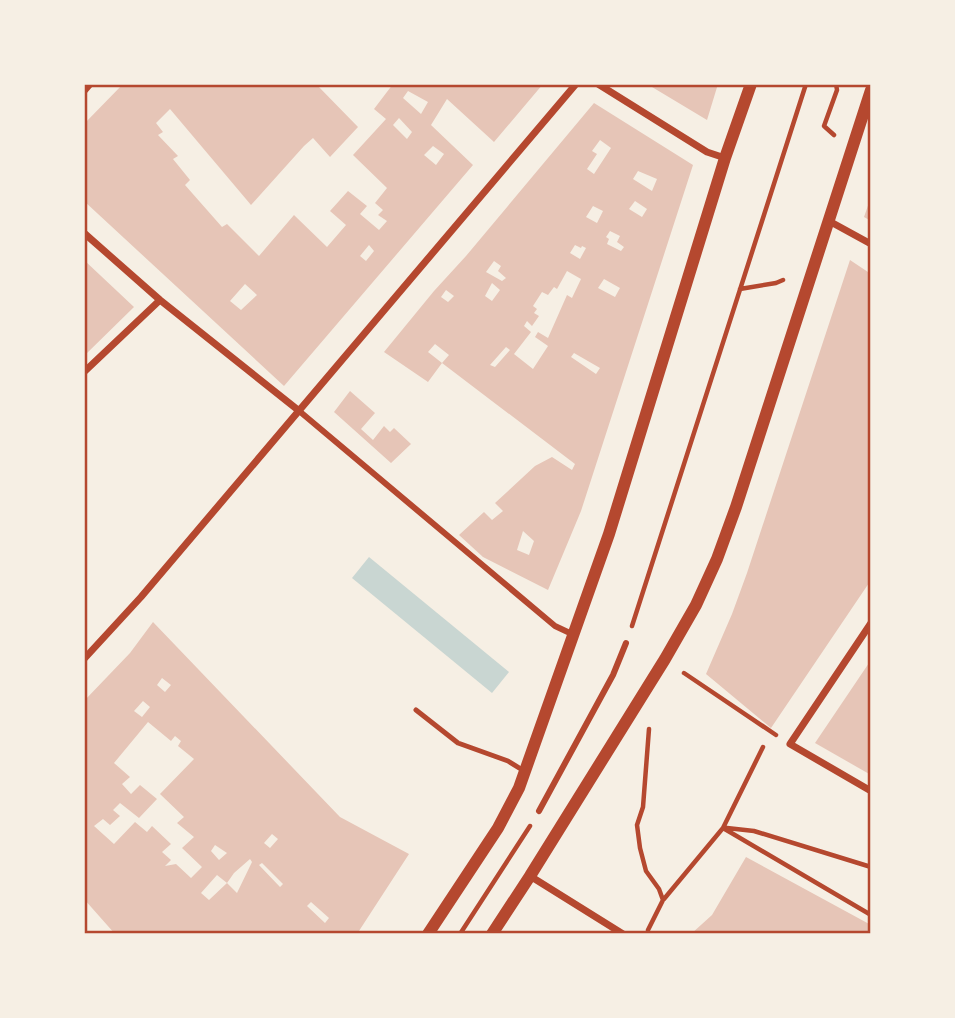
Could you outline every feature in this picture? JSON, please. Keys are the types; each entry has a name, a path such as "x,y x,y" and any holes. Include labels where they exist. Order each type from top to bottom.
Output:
{"street":[{"path":"84,91 90,84"},
{"path":"84,659 141,597 576,84"},
{"path":"598,84 707,152 725,158"},
{"path":"428,934 498,828 519,788 609,534 725,158 751,84"},
{"path":"492,934 665,659 696,605 717,559 871,90"},
{"path":"830,220 871,244"},
{"path":"84,233 160,300 298,410 555,626 574,635"},
{"path":"84,372 160,300"},
{"path":"871,623 790,744 871,791"},
{"path":"539,811 613,676 626,643"},
{"path":"530,876 623,934"}],"lane":[{"path":"416,710 458,743 508,761 524,771"}],"path":[{"path":"626,643 806,84"},
{"path":"834,135 824,126 837,90 836,84"},
{"path":"740,289 783,280"},
{"path":"684,673 790,744"},
{"path":"649,729 643,807 637,825 646,871 659,889 663,900"},
{"path":"648,930 663,900 723,828 762,747"},
{"path":"460,934 529,827"},
{"path":"723,828 754,831 871,867"},
{"path":"723,828 871,915"}],"shaded area":[{"path":"369,557 509,672 492,693 352,578"}],"building":[{"path":"123,84 316,84 358,127 330,157 313,138 251,205 170,109 156,123 163,132 158,135 178,156 173,159 190,180 185,185 222,227 227,224 259,256 294,215 327,247 346,225 330,211 348,191 367,206 360,214 379,230 387,221 378,215 383,210 375,203 387,188 353,155 386,119 374,109 393,84 543,84 494,142 447,99 431,125 473,165 284,386 84,201 84,124","holes":["408,91 428,102 421,114 403,98","399,118 412,132 407,139 393,125","433,146 444,154 436,165 424,155","369,245 374,251 366,261 360,256","245,284 257,295 241,310 230,301"]},
{"path":"647,84 718,84 707,120"},
{"path":"594,103 693,165 581,511 548,590 483,557 459,535 484,512 492,520 503,511 495,503 535,466 552,457 572,470 575,464 442,363 428,382 384,352","holes":["600,140 611,148 594,174 587,169 597,154 592,151","638,171 657,179 652,191 633,179","635,201 647,209 642,217 629,209","593,206 603,211 597,223 586,217","610,231 620,236 617,242 624,247 621,251 607,244 609,239 606,237","575,245 586,248 580,259 570,253","494,261 501,266 498,271 506,278 502,281 486,272","567,271 581,279 572,298 567,295 548,338 538,332 535,337 548,346 533,369 514,354 531,332 524,326 527,321 532,326 539,316 534,313 537,309 533,306 542,292 548,295 554,287 557,289","604,279 620,288 615,297 598,288","492,283 500,290 492,301 485,296","446,290 454,296 448,302 441,297","435,344 449,355 442,363 428,352","506,347 510,350 495,367 490,365","574,353 600,368 596,374 571,357","523,531 534,541 529,555 517,550"]},
{"path":"871,197 871,221 864,217"},
{"path":"84,260 134,307 84,356"},
{"path":"850,260 871,274 871,580 771,728 706,674 747,573"},
{"path":"350,391 375,413 361,429 373,440 384,426 390,432 394,428 411,444 391,463 334,412"},
{"path":"153,622 340,817 409,854 357,934 115,934 84,899 84,701 130,653","holes":["162,678 171,685 165,692 157,685","143,701 150,707 142,717 134,711","148,722 171,741 175,736 181,741 178,746 194,759 160,794 184,817 177,823 194,837 182,848 202,867 191,878 176,864 165,866 171,860 162,852 171,844 152,826 147,832 135,822 114,844 94,826 103,819 110,825 120,816 113,810 120,803 139,818 157,799 140,785 131,794 122,784 130,777 114,763","272,834 278,839 270,848 264,843","215,845 227,853 219,860 211,851","250,859 252,862 237,893 227,883","262,863 283,884 280,887 259,865","217,875 227,883 209,900 201,893","311,902 329,918 325,923 307,906"]},
{"path":"871,660 871,775 815,743"},
{"path":"746,857 871,925 871,934 691,934 712,915"}]}
